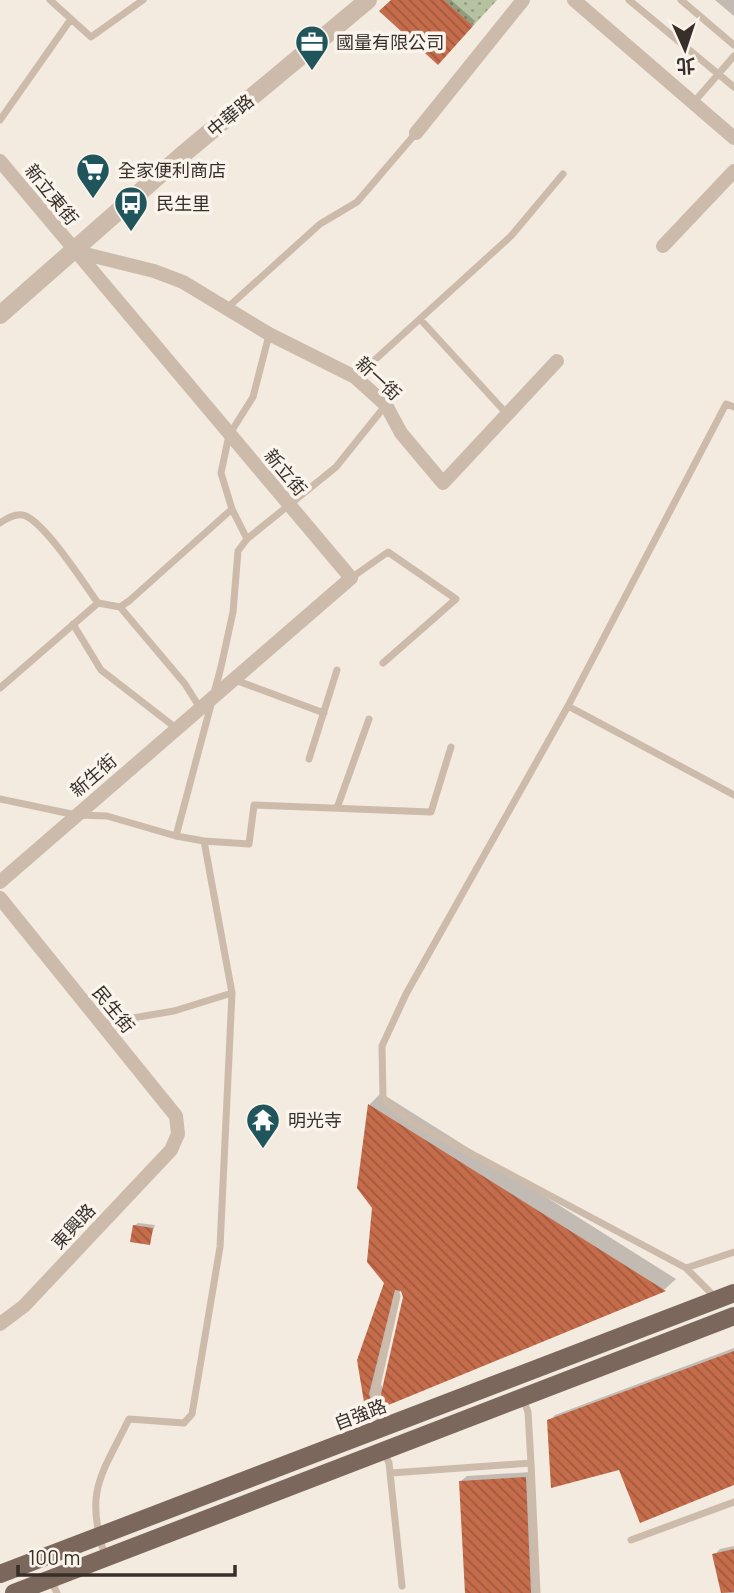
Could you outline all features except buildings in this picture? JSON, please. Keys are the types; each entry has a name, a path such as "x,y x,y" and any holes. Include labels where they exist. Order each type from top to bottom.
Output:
{"main road":[{"name":"自強路","path":"0,1574 726,1297"},
{"path":"19,1592 53,1586 106,1557 731,1317 726,1297"},
{"path":"374,1431 383,1452"}],"street":[{"name":"中華路","path":"0,315 368,0"},
{"path":"416,133 523,0"},
{"path":"574,0 734,138"},
{"name":"新立東街","path":"0,162 74,251"},
{"path":"663,246 734,171"},
{"name":"新一街","path":"74,251 154,271 183,282 269,334 355,377 386,405 401,433 443,482 557,361"},
{"name":"新立街","path":"74,251 351,578"},
{"path":"212,699 351,578"},
{"name":"新生街","path":"0,882 176,728 203,713 212,699"},
{"name":"民生街","path":"0,898 176,1116 178,1134 171,1150"},
{"name":"東興路","path":"0,1324 24,1306 171,1150"}],"lane":[{"path":"50,0 91,37 143,0"},
{"path":"629,0 734,87"},
{"path":"681,0 734,45"},
{"path":"0,120 71,19"},
{"path":"694,102 734,56"},
{"path":"226,308 320,224 357,202 416,133"},
{"path":"355,377 511,236 563,174"},
{"path":"420,319 508,414"},
{"path":"247,539 232,509 221,472 229,435 253,397 269,334"},
{"path":"726,1297 686,1268 412,1122 383,1099 382,1046 406,994 568,706 726,404 734,407"},
{"path":"212,699 233,612 237,551 247,539 336,467 386,405"},
{"path":"120,607 232,509"},
{"path":"0,523 11,515 26,516 60,547 98,603 120,607 185,684 203,713 176,836"},
{"path":"351,578 388,552 456,599 383,663"},
{"path":"0,688 98,603"},
{"path":"73,624 101,670 176,728"},
{"path":"309,759 337,670"},
{"path":"234,679 324,713"},
{"path":"568,706 734,795"},
{"path":"337,808 369,719"},
{"path":"0,799 76,815 107,816 176,836 249,844 254,805 431,812 452,747"},
{"path":"106,1557 99,1536 95,1490 130,1419 184,1423 192,1413 220,1247 232,993 204,841"},
{"path":"102,1023 174,1011 232,993"},
{"path":"686,1268 734,1252"},
{"path":"374,1431 382,1412 374,1395 397,1296"},
{"path":"523,1398 528,1412 537,1593"},
{"path":"383,1452 391,1474 402,1586"},
{"path":"391,1474 531,1463"},
{"path":"631,1540 734,1502"}],"green space":[{"path":"444,0 497,0 473,26"}],"place":[{"name":"國量有限公司","path":"312,72"},
{"name":"全家便利商店","path":"93,200"},
{"name":"民生里","path":"131,233"},
{"name":"明光寺","path":"263,1150"}]}
